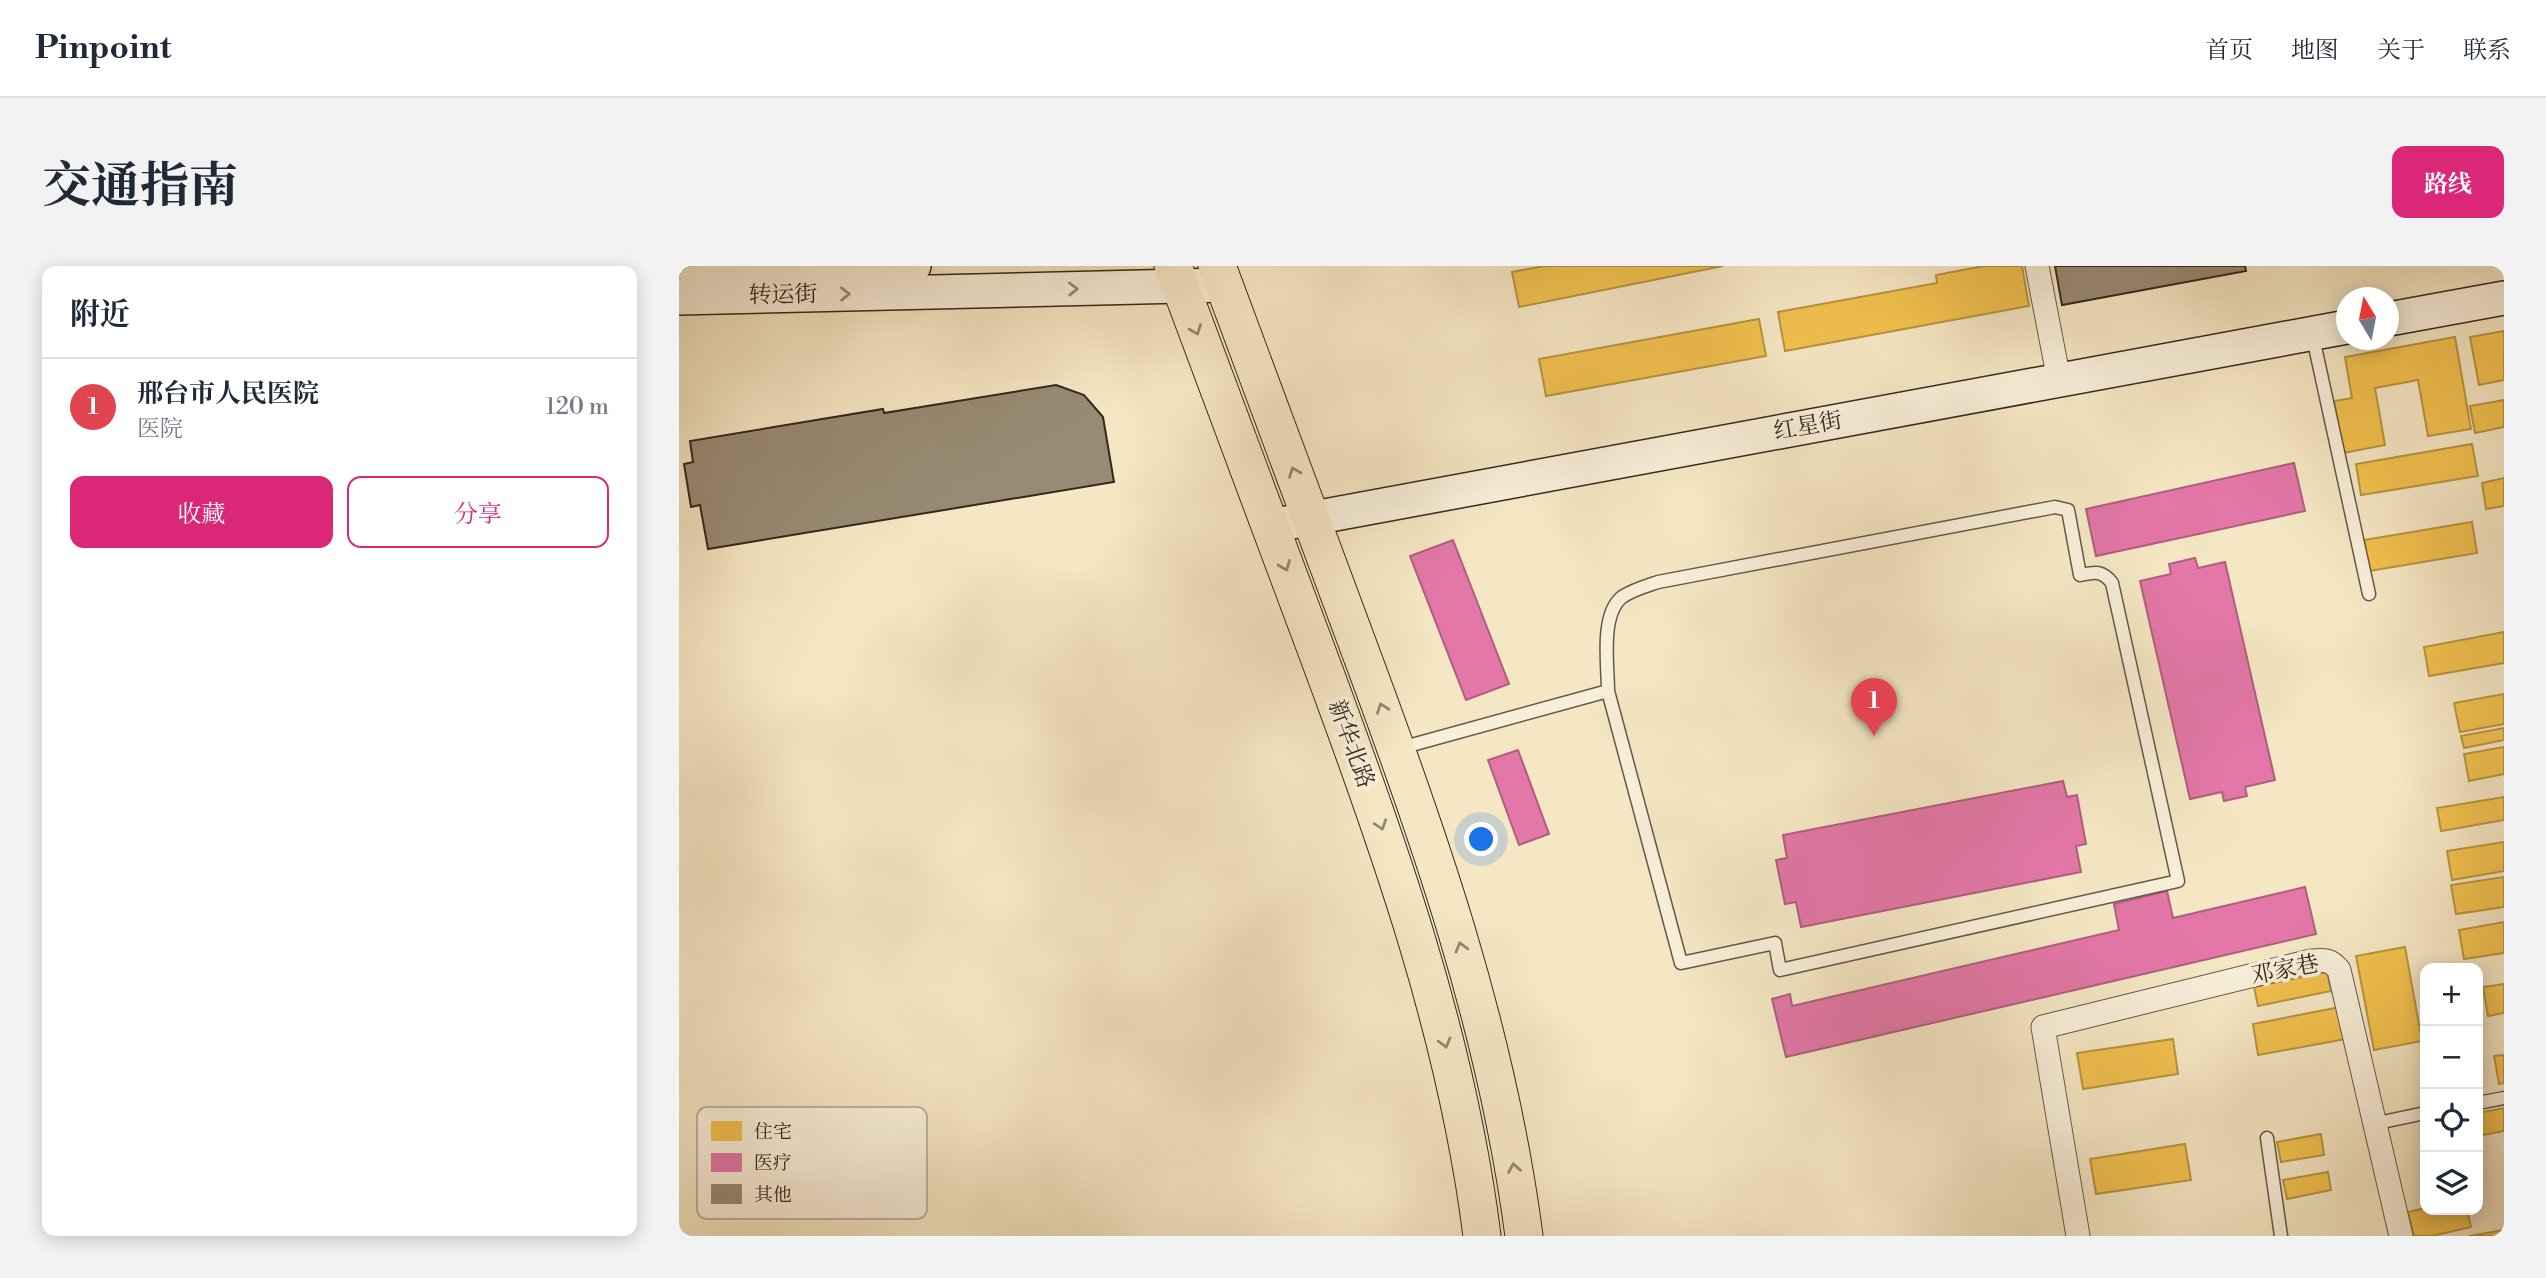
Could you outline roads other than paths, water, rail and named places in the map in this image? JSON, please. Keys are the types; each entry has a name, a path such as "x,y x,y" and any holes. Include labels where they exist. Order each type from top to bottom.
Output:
{"main road":[{"name":"新华北路","path":"1220,275 1397,749 1442,879 1485,1034 1510,1148 1524,1236"},
{"name":"新华北路","path":"1176,276 1366,784 1407,904 1452,1069 1470,1155 1482,1236"}],"street":[{"name":"转运街","path":"687,281 914,266"},
{"path":"2037,266 2059,380"},
{"name":"转运街","path":"687,281 1220,275"},
{"path":"2399,317 2504,298"},
{"name":"红星街","path":"1270,526 2336,329"},
{"name":"邓家巷","path":"2078,1236 2043,1027 2311,961 2326,960 2339,970 2401,1236"}],"lane":[{"path":"2312,333 2369,594"},
{"path":"2055,507 2068,510 2080,575 2099,571 2112,583 2178,881 1780,970 1775,943 1681,963 1608,691 1607,625 1622,598 1636,590 1657,582 2055,507"},
{"path":"1397,749 1608,691"},
{"path":"2483,1102 2504,1098"},
{"path":"2373,1124 2420,1114"},
{"path":"2267,1138 2281,1236"}],"place":[{"name":"邢台市人民医院","path":"1874,736"}]}
